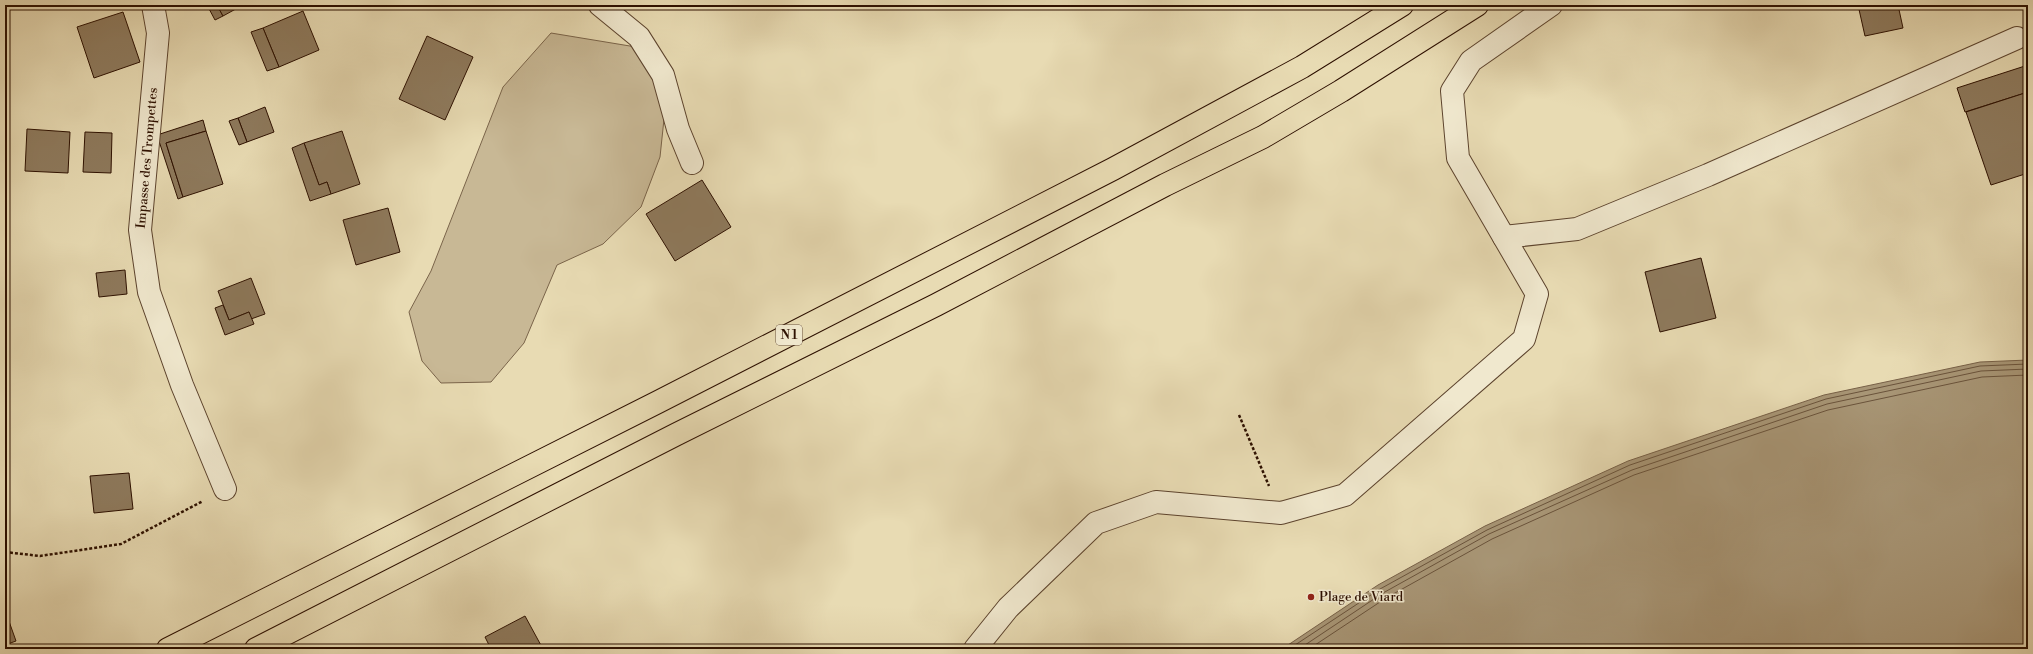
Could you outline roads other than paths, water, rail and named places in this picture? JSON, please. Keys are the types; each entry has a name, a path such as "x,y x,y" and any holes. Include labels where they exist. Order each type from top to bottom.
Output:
{"main road":[{"name":"N 1","path":"168,649 658,402 1113,169 1302,68 1402,5"},
{"path":"256,649 677,434 929,309 1165,185 1263,137 1341,91 1476,5"}],"street":[{"name":"Impasse des Trompettes","path":"153,5 158,33 140,230 149,292 182,385 225,489"},
{"path":"600,5 639,37 663,75 678,129 692,163"},
{"path":"975,649 1008,608 1096,523 1156,502 1280,513 1345,495 1524,339 1537,294 1458,158 1452,91 1471,61 1551,5"},
{"path":"1504,237 1577,230 1716,172 2016,38"}],"water":[{"path":"2028,360 2028,649 1282,649 1378,585 1485,526 1628,461 1824,395 1980,362"}],"place":[{"name":"Plage de Viard","path":"1311,597"}]}
